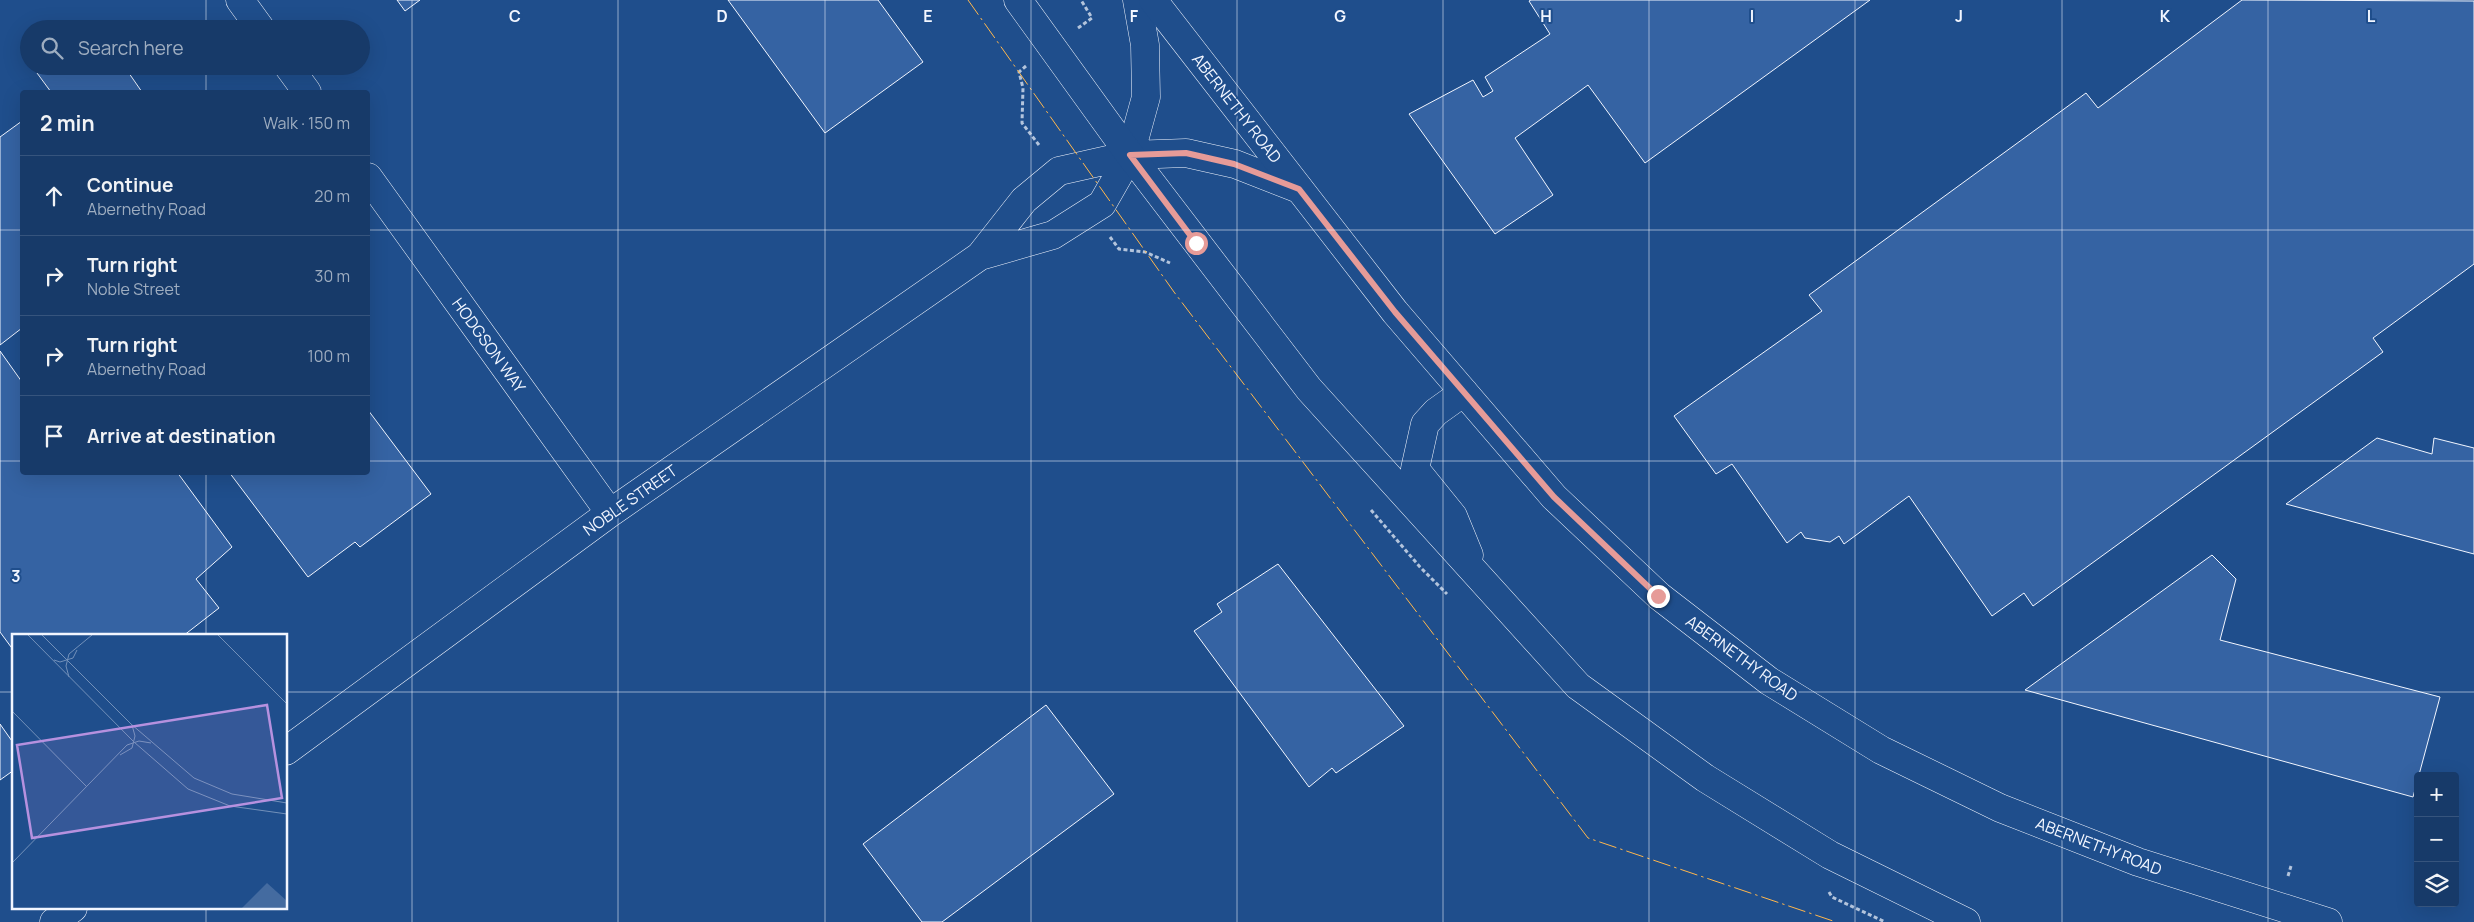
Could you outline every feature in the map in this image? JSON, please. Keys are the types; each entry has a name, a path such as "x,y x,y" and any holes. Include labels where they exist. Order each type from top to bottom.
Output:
{"main road":[{"path":"240,0 254,20"},
{"path":"1018,0 1130,155 1309,389 1475,570 1578,686 1697,772 1830,855 1966,922"},
{"name":"NOBLE STREET","path":"980,256 1053,235 1102,204 1130,155 1146,97 1145,45 1137,0"},
{"name":"ABERNETHY ROAD","path":"1153,0 1395,312 1554,497 1658,596 1769,681 1873,745 2000,808 2128,858 2328,922"},
{"path":"295,75 306,90"},
{"name":"NOBLE STREET","path":"288,750 610,514 980,256 1024,200 1059,171 1130,155 1186,153 1234,164 1299,189"},
{"name":"HODGSON WAY","path":"370,180 610,514"},
{"path":"1464,392 1436,412 1425,424 1415,469 1453,516 1475,570"},
{"path":"54,922 70,910"}],"building":[{"path":"397,0 420,0 405,11"},
{"path":"728,0 878,0 923,62 825,133"},
{"path":"1870,0 1645,163 1588,85 1515,138 1553,195 1495,234 1409,114 1473,80 1483,97 1493,91 1485,77 1550,34 1529,1"},
{"path":"2242,0 2474,1 2474,264 2373,338 2383,352 2033,606 2024,593 1992,616 1909,496 1844,544 1839,536 1830,542 1805,538 1801,532 1787,543 1732,464 1716,474 1674,416 1822,311 1809,295 2086,93 2098,108"},
{"path":"38,75 130,75 141,90 50,90"},
{"path":"20,122 20,330 0,345 0,137"},
{"path":"0,351 20,379 20,475 179,475 232,547 196,579 219,608 186,634 12,634 12,648 0,632"},
{"path":"370,413 431,494 360,547 355,542 308,577 231,475 370,475"},
{"path":"2377,438 2432,454 2434,438 2474,448 2474,554 2286,504"},
{"path":"2212,555 2236,579 2220,640 2440,697 2420,772 2414,772 2413,797 2025,690"},
{"path":"1278,564 1404,726 1336,773 1332,768 1309,787 1194,631 1222,612 1217,604"},
{"path":"1046,705 1114,794 942,922 922,922 863,844"},
{"path":"0,724 12,741 12,771 0,780"}],"power":[{"path":"968,0 1174,292 1588,838 1836,922"}],"route":[{"path":"1196,243 1130,155 1186,153 1234,164 1299,189 1395,312 1554,497 1658,596"}]}
